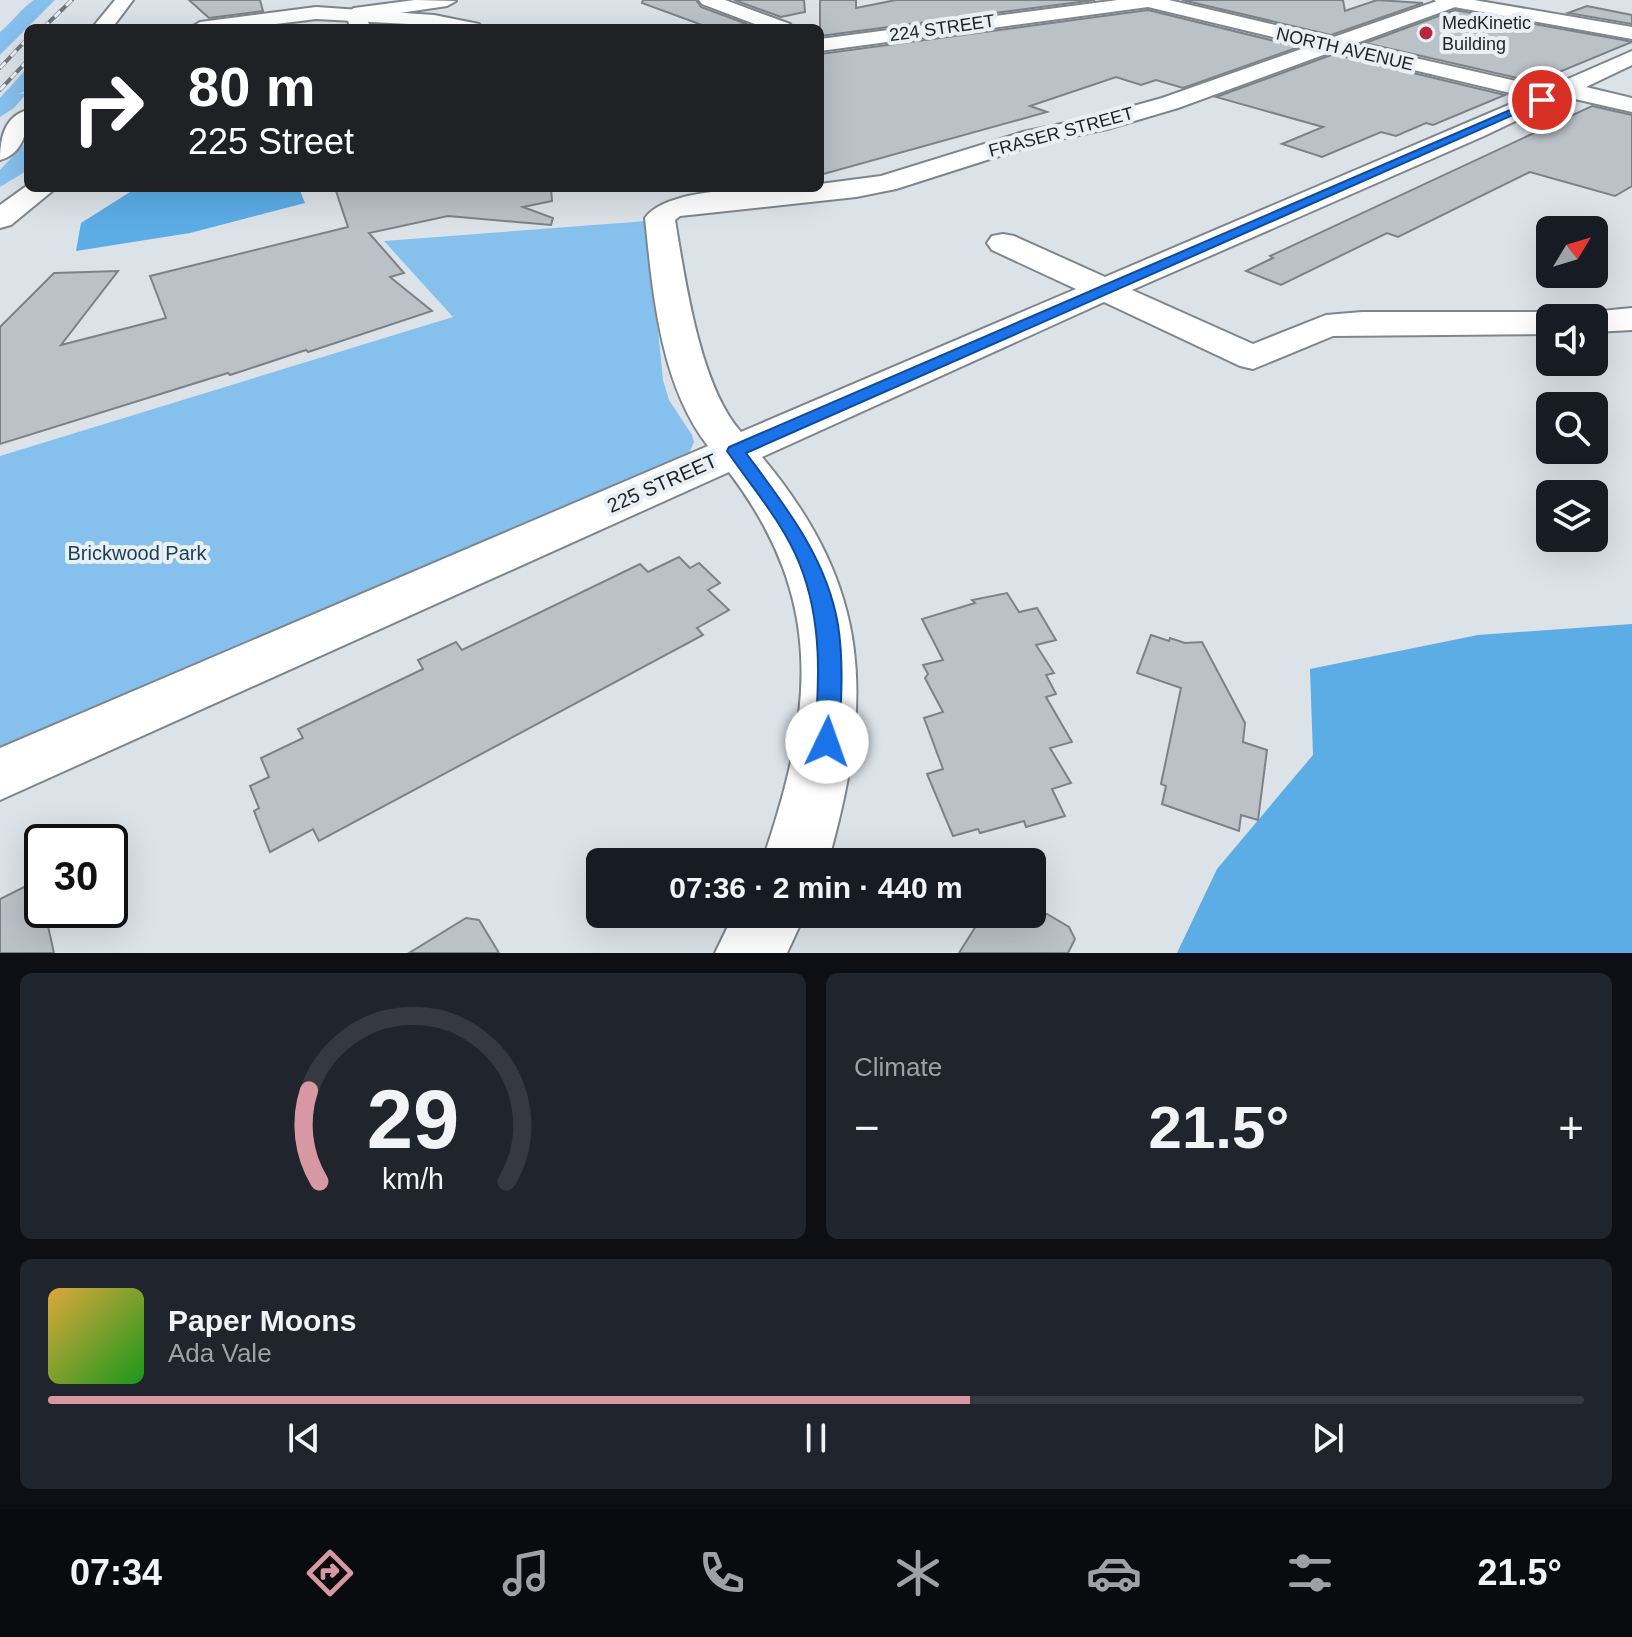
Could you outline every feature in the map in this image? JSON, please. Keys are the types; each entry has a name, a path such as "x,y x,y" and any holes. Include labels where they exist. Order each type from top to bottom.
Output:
{"main road":[{"path":"105,24 124,0"},
{"path":"278,0 298,14"},
{"path":"332,13 344,6 380,0"},
{"path":"708,0 772,24"},
{"path":"998,0 1046,13"},
{"path":"357,21 449,1"},
{"path":"396,24 449,1"},
{"path":"449,1 463,24"},
{"name":"224 STREET","path":"824,43 1150,1"},
{"name":"NORTH AVENUE","path":"1150,1 1326,45 1632,105"},
{"path":"1447,1 1632,33"},
{"name":"FRASER STREET","path":"735,451 716,428 679,340 660,218 670,210 688,205 856,189 886,183 1032,137 1098,124 1170,103 1447,1"},
{"path":"228,24 298,14 332,13 357,21 407,19 448,24"},
{"name":"225 STREET","path":"0,775 1632,57"},
{"path":"0,152 24,122"},
{"path":"0,219 37,192"},
{"path":"1003,243 1253,358 1326,326 1362,323 1536,323"},
{"path":"1608,320 1632,319"},
{"path":"735,451 787,523 810,565 827,624 830,676 827,742 812,811 800,848"},
{"path":"750,953 763,928"}],"green space":[{"path":"34,0 55,0 31,24 24,24 24,31 0,55 0,32"},
{"path":"24,71 24,92 18,94 24,93 24,96 0,117 0,98"},
{"path":"24,144 24,172 0,187 0,170"},
{"name":"Brickwood Park","path":"647,221 663,380 669,400 692,435 694,442 687,458 0,758 0,456 453,317 384,241"}],"shaded area":[{"path":"130,192 301,192 305,203 190,233 76,251 81,223"},
{"path":"1632,624 1632,953 1177,953 1217,869 1313,755 1310,669 1478,635"}],"building":[{"path":"189,0 260,0 263,11 209,18"},
{"path":"643,0 696,0 701,7 747,24 699,24 642,3"},
{"path":"734,0 804,0 805,12 781,17"},
{"path":"820,0 856,0 856,8 896,0 1095,0 824,35 824,24 820,24"},
{"path":"1182,0 1343,0 1345,11 1377,0 1423,3 1331,35"},
{"path":"1587,6 1632,15 1632,24 1568,13"},
{"path":"1148,10 1299,47 1183,88 1156,80 1141,85 1116,77 1030,106 1047,112 824,174 824,53"},
{"path":"1455,10 1632,42 1535,82 1365,43"},
{"path":"1334,54 1505,95 1433,125 1426,123 1396,136 1381,132 1322,157 1282,144 1323,127 1216,97"},
{"path":"1592,106 1632,115 1632,186 1615,196 1530,172 1398,237 1387,233 1281,285 1246,271 1273,258 1270,256"},
{"path":"336,192 551,192 552,201 523,207 553,218 551,225 448,216 369,233 404,273 390,277 432,311 308,352 306,350 230,375 228,373 0,444 0,327 54,273 118,271 61,345 166,318 150,276 348,227"},
{"path":"679,557 690,568 699,563 720,583 708,590 729,610 697,628 703,635 319,841 313,829 270,852 254,811 259,808 250,786 269,777 261,758 303,738 298,729 423,669 418,660 456,642 462,650 640,564 648,572"},
{"path":"1007,593 1019,612 1037,608 1056,640 1036,645 1054,673 1046,675 1056,694 1046,697 1072,742 1050,748 1071,783 1052,789 1065,816 1026,827 1024,821 980,833 978,829 953,836 927,774 943,769 924,718 943,712 925,678 928,674 923,665 943,660 922,619 975,603 972,600"},
{"path":"1151,635 1169,641 1170,638 1185,643 1202,642 1245,723 1243,742 1267,750 1258,820 1241,815 1239,831 1162,804 1166,786 1161,784 1181,688 1137,673"},
{"path":"24,887 24,928 48,928 54,953 0,953 0,899"},
{"path":"1046,914 1069,927 1075,939 1068,953 959,953 975,928 1046,928"},
{"path":"466,918 479,920 499,953 409,953"}],"railway":[{"path":"47,24 72,0"},
{"path":"0,68 24,42"},
{"path":"0,90 24,64"}],"place":[{"name":"MedKinetic Building","path":"1426,33"}],"route":[{"path":"827,742 830,676 827,624 810,565 787,523 735,451 1542,100"}]}
